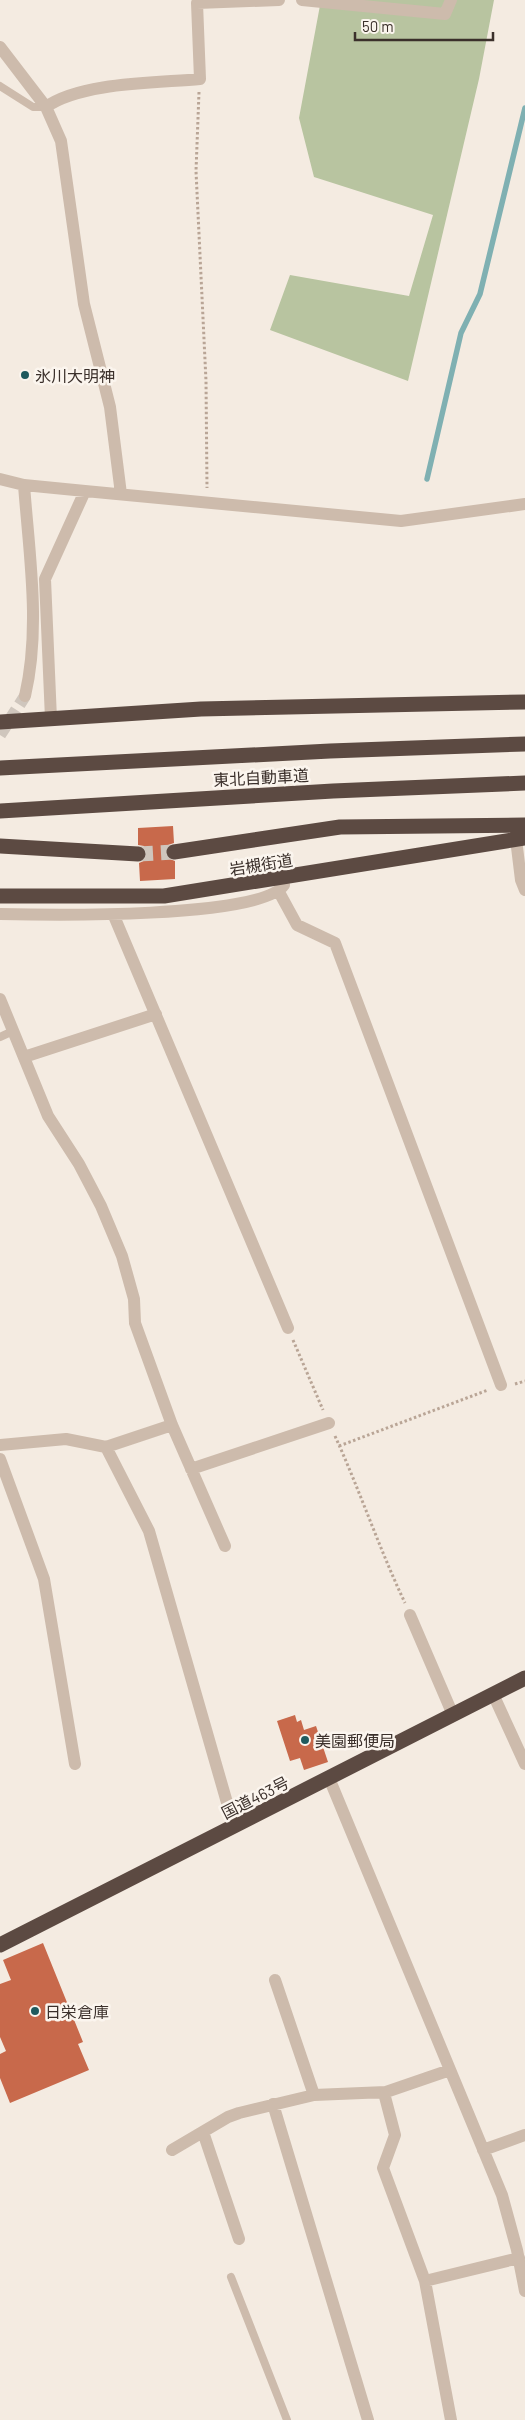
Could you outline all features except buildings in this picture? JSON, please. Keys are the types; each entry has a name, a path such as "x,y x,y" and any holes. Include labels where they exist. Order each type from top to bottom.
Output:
{"highway":[{"path":"0,722 201,709 525,702"},
{"name":"東北自動車道","path":"0,768 330,751 525,744"},
{"name":"東北自動車道","path":"0,811 333,791 525,783"},
{"path":"174,852 340,827 525,825"},
{"name":"岩槻街道","path":"0,896 164,896 290,878 521,839"},
{"path":"0,846 138,854"},
{"name":"国道463号","path":"0,1945 525,1678"}],"street":[{"path":"46,107 58,99 99,88 200,79 197,2 279,0"},
{"path":"302,0 444,14 451,0"},
{"path":"0,47 46,107 60,141 84,304 110,407 121,494"},
{"path":"0,479 24,485 401,521 525,504"},
{"path":"24,485 32,611 29,679 25,696"},
{"path":"51,719 45,579 84,491"},
{"path":"521,839 521,880 525,890"},
{"path":"0,914 114,916 240,904 279,892 290,878"},
{"path":"279,892 297,925 335,943 501,1385"},
{"path":"114,916 288,1328"},
{"path":"0,999 48,1116 79,1164 101,1206 122,1256 134,1299 135,1323 172,1425 225,1546"},
{"path":"24,1057 156,1014"},
{"path":"191,1469 329,1423"},
{"path":"0,1445 66,1439 106,1447 172,1425"},
{"path":"106,1447 150,1531 234,1827"},
{"path":"0,1459 44,1578 75,1764"},
{"path":"410,1615 453,1715"},
{"path":"493,1694 525,1764"},
{"path":"329,1778 502,2195 519,2258 525,2291"},
{"path":"275,1980 314,2095"},
{"path":"172,2150 228,2116 314,2095 384,2093 450,2070"},
{"path":"384,2093 395,2135 383,2168 425,2281 451,2420"},
{"path":"273,2104 368,2420"},
{"path":"203,2132 239,2239"},
{"path":"484,2150 525,2135"},
{"path":"425,2281 519,2258"}],"lane":[{"path":"0,86 33,107 46,107"},
{"path":"0,1037 13,1031"},
{"path":"231,2277 287,2420"}],"path":[{"path":"200,79 196,170 206,382 208,504"},
{"path":"288,1328 363,1499 385,1561 410,1615"},
{"path":"339,1446 501,1385 505,1387 525,1381"}],"green space":[{"path":"321,0 494,0 479,79 408,381 270,330 290,275 409,296 433,215 314,177 299,118"}],"waterway":[{"path":"427,479 461,333 480,294 525,108"}],"tunnel":[{"path":"0,735 25,696"},
{"path":"138,854 174,852"}],"place":[{"name":"氷川大明神","path":"25,375"},
{"name":"美園郵便局","path":"305,1740"},
{"name":"日栄倉庫","path":"35,2011"}]}
